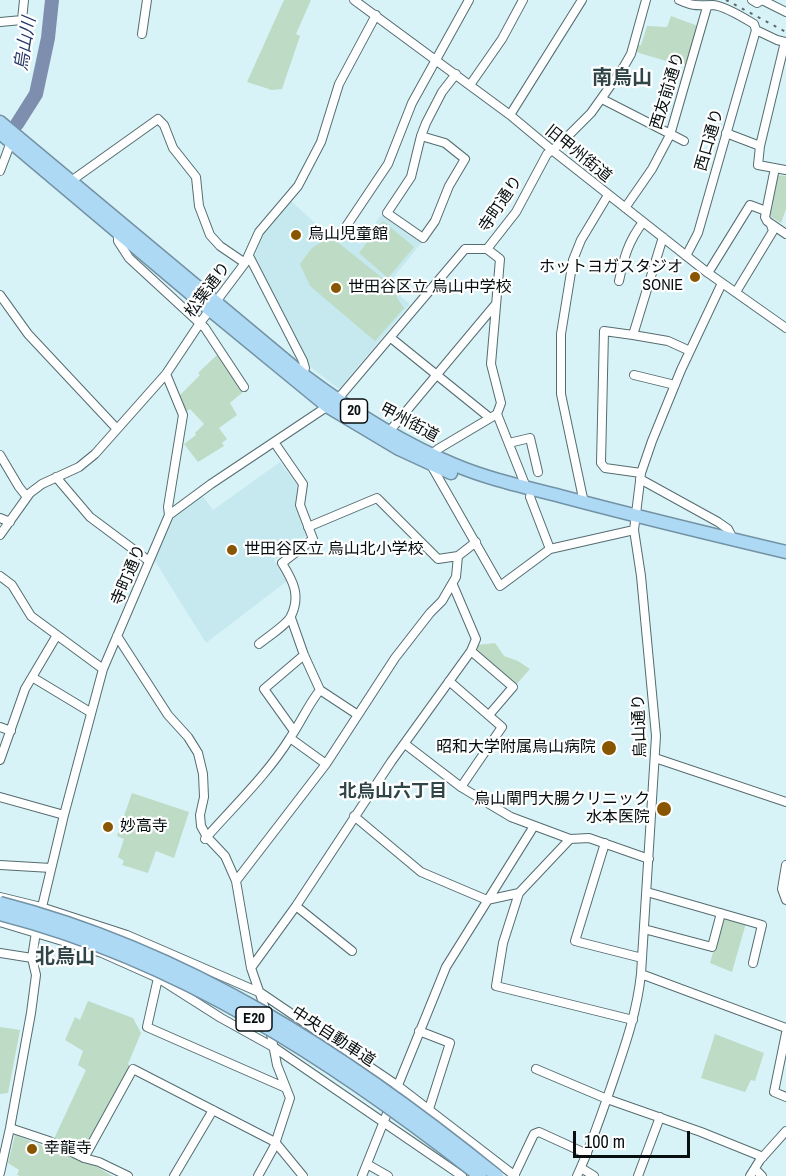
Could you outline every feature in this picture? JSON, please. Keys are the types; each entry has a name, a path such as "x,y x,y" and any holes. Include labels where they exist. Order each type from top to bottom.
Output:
{"highway":[{"name":"甲州街道","path":"0,122 71,180 212,306 302,374 332,403 431,459"},
{"name":"甲州街道","path":"0,133 118,232 332,403 399,449 456,466 528,492 635,523 786,560"},
{"name":"甲州街道","path":"528,492 584,503 635,523 733,539 786,552"},
{"name":"中央自動車道","path":"0,903 84,927 132,946 179,967 252,1005 305,1037 387,1092 497,1176"},
{"name":"中央自動車道","path":"0,914 78,937 127,956 177,978 256,1020 296,1044 381,1102 480,1176"}],"street":[{"path":"0,22 22,20 24,0"},
{"path":"142,34 147,0"},
{"name":"旧甲州街道","path":"354,0 436,58 708,273 786,328"},
{"path":"341,234 388,164 412,103 469,0"},
{"path":"470,84 502,39 523,0"},
{"path":"510,115 582,0"},
{"name":"寺町通り","path":"0,1173 31,1013 36,975 32,958 36,932 90,712 103,669 168,515 332,403 392,338 465,249 487,249 516,212 547,154 591,113 631,54 646,0"},
{"path":"680,0 690,6 713,5 734,13 754,24 756,30 785,42 760,146 758,165 786,170"},
{"path":"752,0 756,3 762,0 786,12"},
{"name":"西友前通り","path":"625,208 652,169 670,135 706,7"},
{"name":"松葉通り","path":"0,535 27,497 42,484 79,467 95,454 166,374 212,306 247,260 259,232 298,186 321,142 339,84 376,15"},
{"name":"西口通り","path":"686,256 698,233 756,30"},
{"path":"421,136 445,143 465,159 449,186 435,221 423,238 387,213 411,177 421,136 442,92 456,74"},
{"path":"602,99 684,141"},
{"path":"71,180 158,119 164,125 173,148 196,177 199,206 210,235 220,246 247,260 303,361 302,374"},
{"path":"726,133 760,146"},
{"path":"0,171 11,142"},
{"path":"736,292 773,231 765,217 775,168"},
{"path":"584,503 561,393 561,334 573,260 581,240 608,195"},
{"path":"708,273 750,205 766,211"},
{"path":"619,281 624,256 632,237 643,222"},
{"path":"771,225 786,234"},
{"path":"118,232 118,241 129,258 200,323 214,340 244,387"},
{"path":"633,335 663,237"},
{"path":"487,249 500,259 491,364 501,403 493,416 438,449 431,459 500,586 550,549 635,523"},
{"name":"烏山通り","path":"579,1172 607,1099 633,1020 641,974 656,758 656,720 635,523 641,476 675,385 722,283"},
{"path":"0,295 28,334 117,429"},
{"path":"388,433 496,304"},
{"path":"690,351 668,341 604,331 601,463 605,468 641,476 718,522 728,529 733,539"},
{"path":"392,338 493,416 509,443 550,549"},
{"path":"166,374 183,415 168,515"},
{"path":"634,375 675,385"},
{"path":"509,443 530,438 538,472"},
{"path":"274,442 303,484 300,505 313,539 282,563 294,582 296,592 291,618 320,690 358,715"},
{"path":"0,455 19,488 27,497"},
{"path":"56,477 90,517 149,561"},
{"path":"308,527 377,498 438,559 458,556 476,542"},
{"path":"0,518 10,522"},
{"path":"236,881 250,866 326,764 395,658 453,585 458,556"},
{"path":"0,576 12,585 31,616 103,669"},
{"path":"251,968 296,906 354,816 471,651 476,639 453,585"},
{"path":"259,644 291,618"},
{"path":"0,760 25,689 57,635"},
{"path":"117,636 168,714 188,737 198,753 203,774 204,797 200,815 201,826 206,838 225,856 236,881 251,968 261,993 277,1065 290,1098 275,1142 258,1176"},
{"path":"471,651 513,687 489,715"},
{"path":"304,655 264,689 292,735 326,764"},
{"path":"32,677 90,712"},
{"path":"450,681 502,727 460,787"},
{"path":"206,838 267,769 292,735 308,705 320,690"},
{"path":"0,727 11,731"},
{"path":"405,744 460,787 511,818 570,839 589,838 649,859"},
{"path":"656,758 786,802"},
{"path":"0,797 64,815"},
{"path":"354,816 421,872 487,900 519,893"},
{"path":"362,1176 446,967 534,826"},
{"path":"570,839 519,893 503,943 496,986 633,1020"},
{"path":"605,843 576,941 642,958"},
{"path":"0,865 51,868"},
{"path":"786,865 782,889 786,900"},
{"path":"647,892 762,925 753,963"},
{"path":"0,897 41,907 127,935 261,993 398,1086 514,1176 534,1134 538,1132 587,1154"},
{"path":"296,906 352,951"},
{"path":"644,929 712,947 721,913"},
{"path":"0,922 102,953 158,978 221,1018 275,1048 462,1176"},
{"path":"0,953 32,958"},
{"path":"641,974 786,1028"},
{"path":"158,978 147,1027 286,1088"},
{"path":"419,1031 450,1043 429,1109"},
{"path":"786,1033 774,1092 786,1097"},
{"path":"84,1158 133,1069 275,1142 303,1176"},
{"path":"536,1069 607,1099 763,1157"},
{"path":"174,1176 213,1110"},
{"path":"638,1176 660,1117"},
{"path":"10,1128 99,1162 128,1176"},
{"path":"762,1176 753,1173 763,1157 786,1131"},
{"path":"367,1164 388,1176"},
{"path":"579,1172 594,1176"}],"shaded area":[{"name":"世田谷区立 烏山中学校","path":"290,200 341,242 346,233 360,244 381,215 422,242 393,278 405,288 400,296 410,304 339,389 309,366 254,259 262,235"},
{"path":"280,462 297,485 295,506 307,535 274,560 287,581 206,643 153,558 172,517 202,495 213,510"}],"green space":[{"path":"284,0 311,0 296,34 300,36 282,89 272,90 247,82"},
{"path":"671,16 698,26 686,64 673,63 635,50 637,45 641,45 647,26 667,27"},
{"path":"777,175 786,176 786,209 781,223 770,216 768,211"},
{"path":"383,221 414,247 388,278 359,253"},
{"path":"315,224 396,289 397,298 404,308 375,341 310,286 300,264 312,248 321,242 313,226"},
{"path":"217,355 243,392 230,403 237,415 219,428 227,439 222,443 224,446 198,462 184,444 196,435 195,433 204,424 190,409 186,411 179,396"},
{"path":"495,643 504,656 530,669 515,686 475,652 477,645"},
{"path":"132,793 189,812 174,858 156,851 148,873 122,865 124,861 118,857 124,839 117,836"},
{"path":"723,917 746,923 732,972 710,963"},
{"path":"88,1001 133,1018 141,1033 128,1064 130,1067 82,1155 53,1141 86,1070 78,1065 83,1051 65,1040 75,1017 80,1020"},
{"path":"0,1027 20,1030 8,1093 0,1094"},
{"path":"715,1034 764,1053 755,1081 751,1080 745,1092 701,1078"},
{"name":"幸龍寺","path":"15,1135 96,1166 112,1176 17,1175 19,1170 8,1163"}],"waterway":[{"name":"烏山川","path":"17,124 36,94 48,38 52,0"}],"railway":[{"path":"726,0 786,32"}],"place":[{"name":"烏山児童館","path":"296,235"},
{"name":"ホットヨガスタジオ SONIE","path":"695,277"},
{"name":"世田谷区立 烏山中学校","path":"336,288"},
{"name":"世田谷区立 烏山北小学校","path":"232,550"},
{"name":"昭和大学附属烏山病院","path":"609,748"},
{"name":"烏山閘門大腸クリニック 水本医院","path":"664,809"},
{"name":"妙高寺","path":"108,827"},
{"name":"幸龍寺","path":"32,1149"}],"district":[{"name":"南烏山","path":"622,79"},
{"name":"北烏山六丁目","path":"393,792"},
{"name":"北烏山","path":"65,958"}]}
